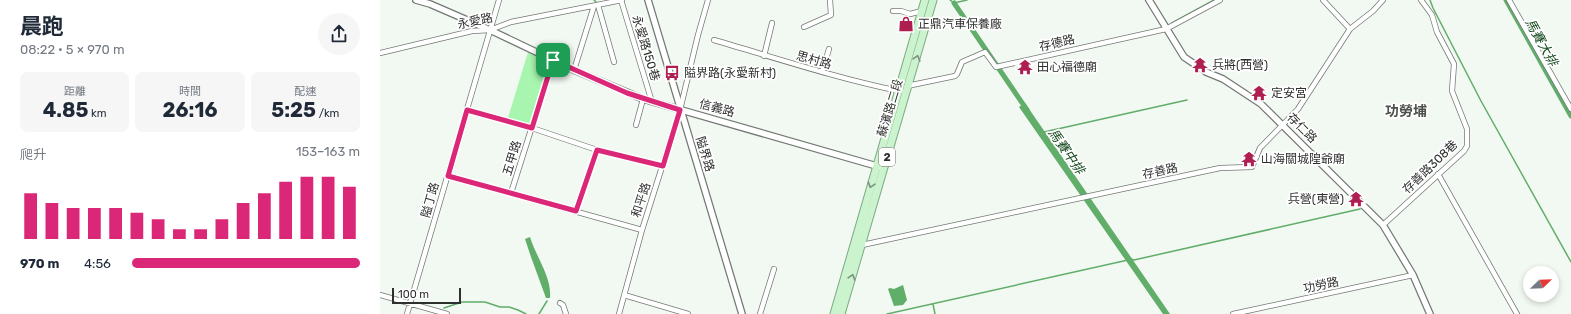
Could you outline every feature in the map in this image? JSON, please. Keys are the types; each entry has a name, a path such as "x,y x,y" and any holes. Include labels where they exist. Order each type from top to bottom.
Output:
{"main road":[{"name":"蘇濱路二段","path":"841,314 862,245 899,91 925,0"},
{"name":"蘇濱路二段","path":"834,314 880,167 909,85 933,0"}],"street":[{"name":"信義路","path":"416,0 430,4 490,30 574,70 652,102 880,167"},
{"name":"隘丁路","path":"407,314 499,0"},
{"name":"永愛路","path":"380,53 472,31 490,30 511,22 622,0"},
{"name":"永愛路150巷","path":"622,0 652,102"},
{"name":"隘界路","path":"648,0 742,314"},
{"name":"和平路","path":"619,314 642,230 680,110 708,0"},
{"path":"804,27 831,15 830,0"},
{"name":"存仁路","path":"1149,0 1181,54 1189,62 1206,72 1223,79 1261,104 1284,125 1383,225 1413,275 1430,314"},
{"name":"存德路","path":"909,85 955,76 958,74 962,62 985,52 996,67 1166,29 1220,0"},
{"path":"1323,0 1350,29"},
{"name":"存善路","path":"862,245 1220,168 1252,167 1260,148 1298,109 1350,29 1373,11 1383,0"},
{"path":"1508,0 1571,109"},
{"name":"存善路308巷","path":"1383,225 1464,151 1467,146 1467,129 1452,92 1454,64 1437,32 1432,15 1422,2"},
{"path":"596,5 614,62"},
{"path":"574,70 596,5"},
{"path":"893,11 901,11 910,14 922,11"},
{"path":"764,56 772,23"},
{"name":"思村路","path":"714,40 859,83 899,91"},
{"path":"822,72 829,49"},
{"name":"五甲路","path":"511,193 553,60"},
{"path":"899,91 909,85"},
{"path":"636,125 643,98"},
{"path":"467,110 532,128 597,150 663,166"},
{"path":"576,211 597,150"},
{"path":"1438,174 1517,314"},
{"path":"448,176 642,230"},
{"path":"760,314 774,269"},
{"name":"功勞路","path":"1233,314 1413,275"},
{"path":"380,295 447,314"},
{"path":"624,295 679,313 688,314"},
{"path":"560,303 564,305 566,314"}],"shaded area":[{"path":"529,49 553,60 532,128 507,121"},
{"path":"1025,103 1170,314 1163,314 1019,107"},
{"path":"530,237 549,282 550,298 546,298 525,239"},
{"path":"903,285 907,300 903,305 894,306 888,289 894,289"}],"waterway":[{"name":"馬賽中排","path":"950,0 954,3 967,0"},
{"path":"1172,23 1214,0"},
{"path":"1430,0 1481,101 1571,262"},
{"name":"馬賽大排","path":"1506,0 1571,116"},
{"name":"馬賽中排","path":"954,3 1027,110"},
{"path":"1044,132 1187,100"},
{"path":"1131,259 1134,260 1360,209"},
{"path":"887,314 1128,260"},
{"path":"539,314 547,301"},
{"path":"444,308 462,302 485,302 500,307 509,307 526,314"},
{"path":"933,304 935,314"}],"place":[{"name":"正鼎汽車保養廠","path":"906,24"},
{"name":"兵將(西營)","path":"1200,65"},
{"name":"田心福德廟","path":"1025,67"},
{"name":"隘界路(永愛新村)","path":"672,73"},
{"name":"定安宮","path":"1259,93"},
{"name":"山海關城隍爺廟","path":"1249,159"},
{"name":"兵營(東營)","path":"1356,199"}],"district":[{"name":"功勞埔","path":"1406,111"}],"route":[{"path":"553,60 627,93 680,110 663,166 597,150 576,211 448,176 467,110 532,128 553,60"}]}
